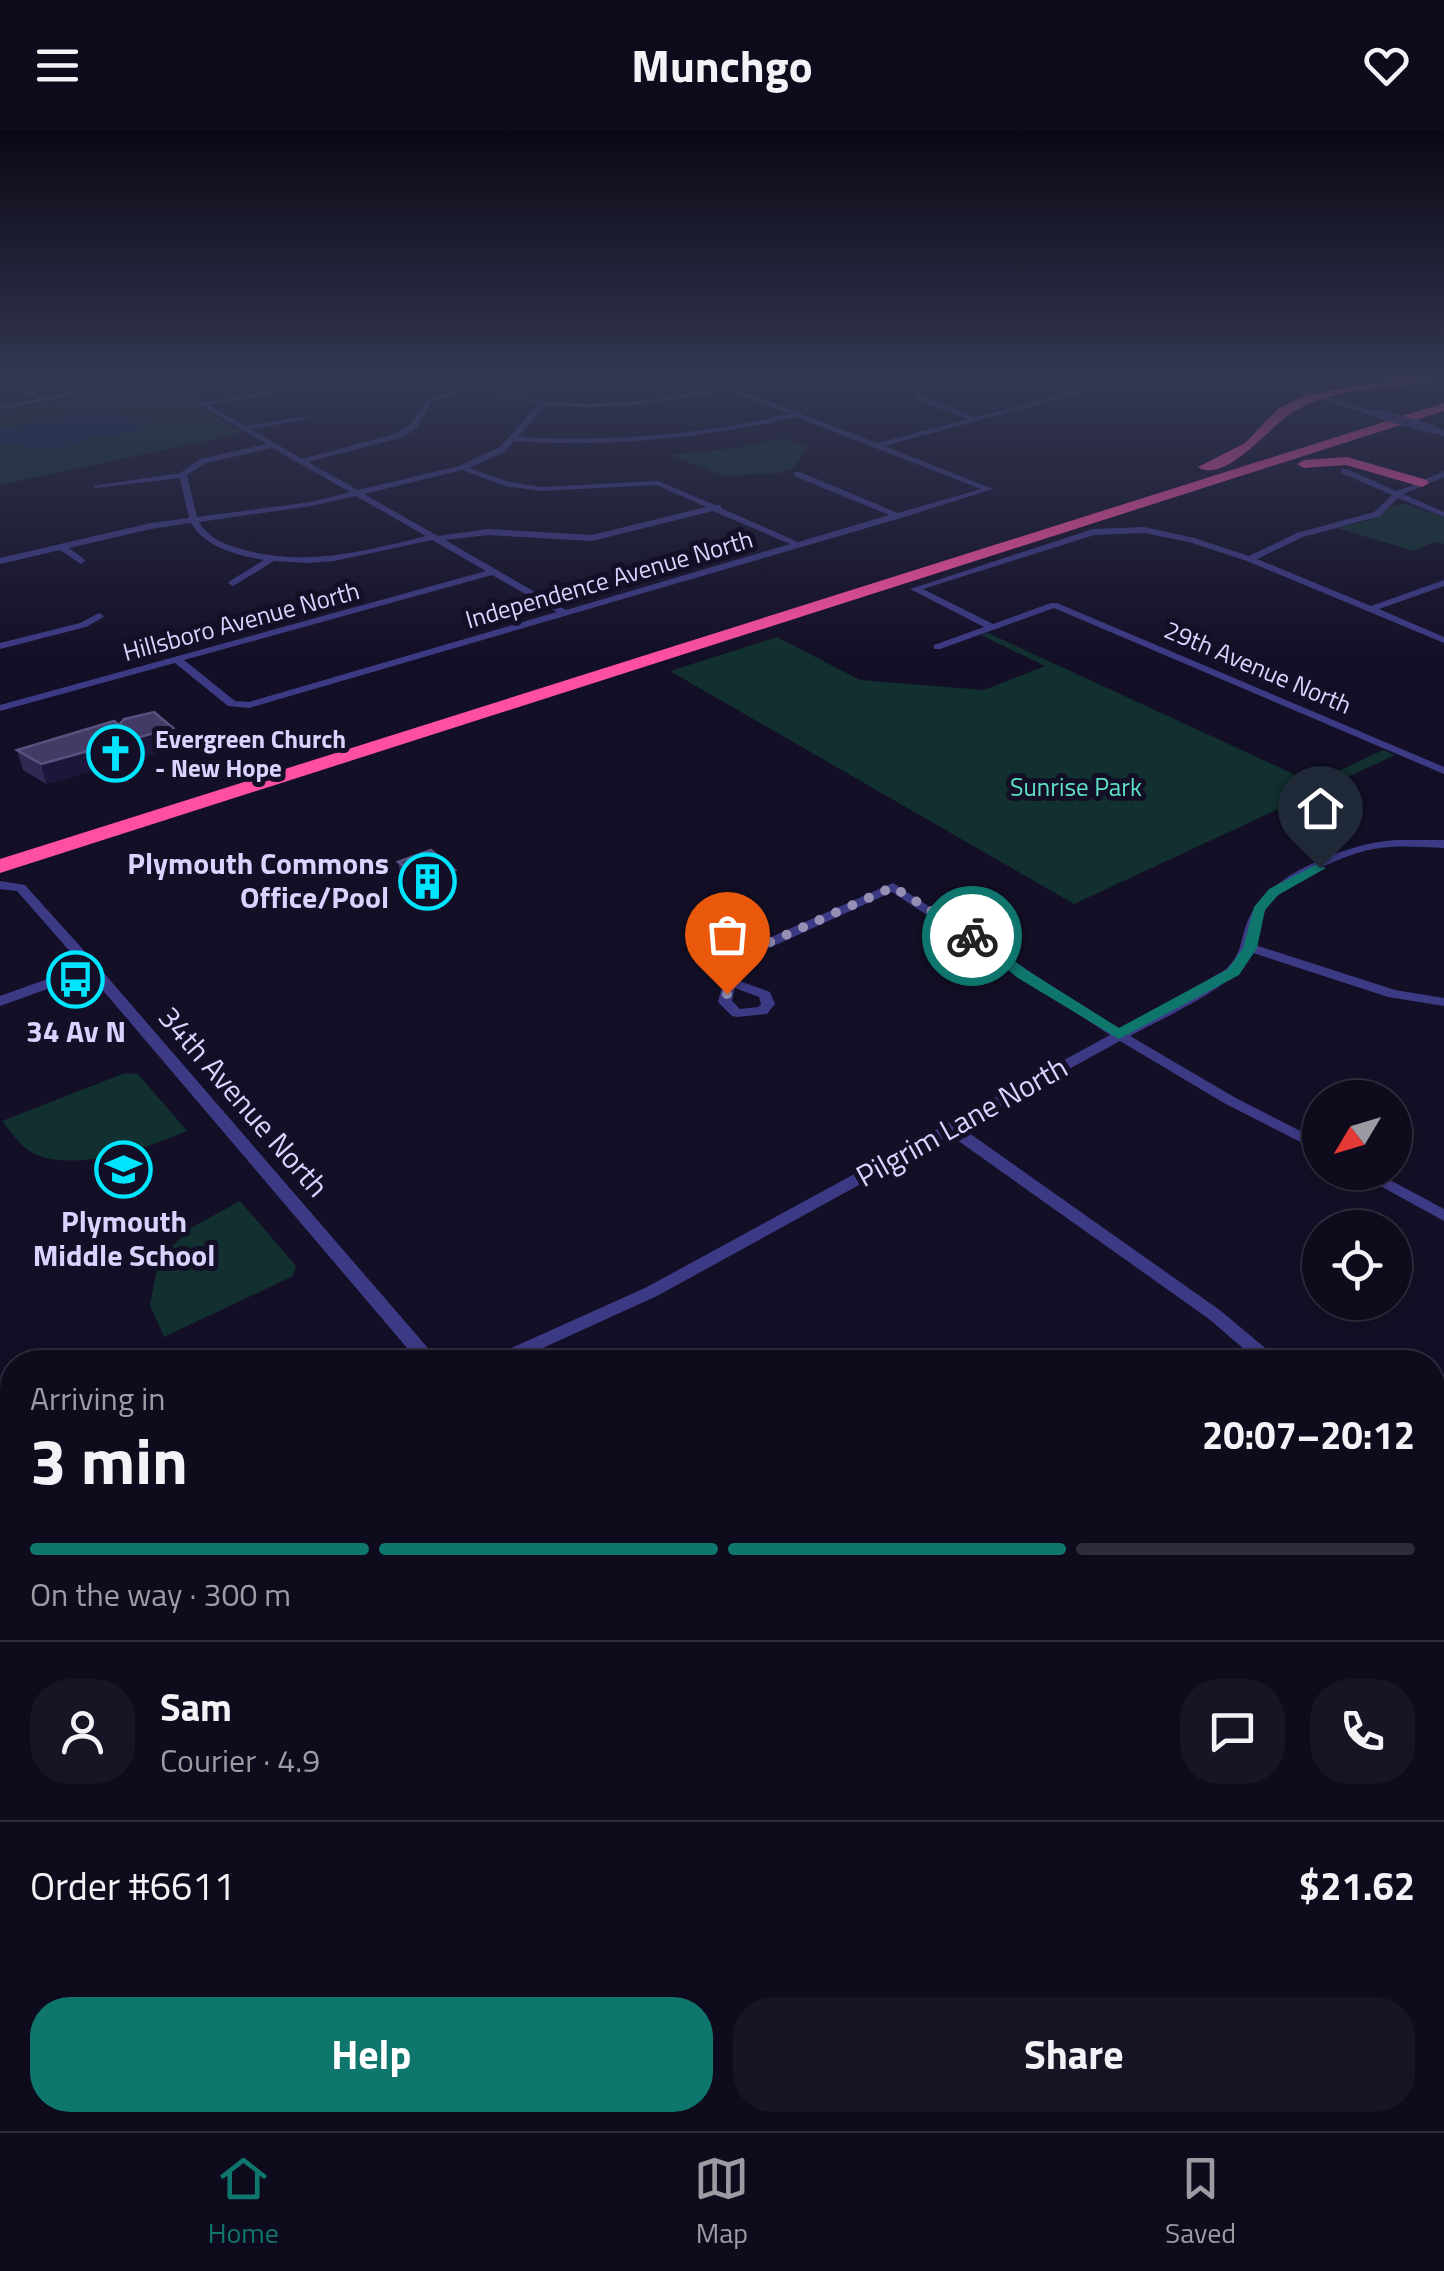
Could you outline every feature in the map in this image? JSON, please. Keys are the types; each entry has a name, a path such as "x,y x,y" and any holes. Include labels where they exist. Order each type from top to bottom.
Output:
{"highway":[{"path":"1113,501 1191,471"},
{"path":"0,848 1214,471"},
{"path":"3,878 1243,471"},
{"path":"1047,534 1284,471"},
{"path":"1403,471 1435,477"},
{"path":"1409,471 1435,477"}],"street":[{"path":"96,486 183,476 189,471"},
{"path":"320,471 563,612"},
{"path":"0,561 194,520 358,494 448,471"},
{"path":"472,471 508,484 541,489 658,483 798,545"},
{"name":"Independence Avenue North","path":"177,660 240,706 989,489 944,471"},
{"path":"1344,472 1444,515"},
{"path":"797,474 898,516"},
{"path":"183,476 194,520 213,541 272,559 332,560 434,538 488,532 592,538 718,508"},
{"path":"1250,559 1300,535 1377,514 1396,497 1435,477"},
{"path":"992,627 915,592 918,586 1084,534 1115,529 1144,530 1250,559 1444,640"},
{"path":"62,547 82,561"},
{"path":"233,583 272,559"},
{"name":"Hillsboro Avenue North","path":"0,708 493,572"},
{"path":"1371,609 1444,583"},
{"name":"29th Avenue North","path":"992,627 1054,605 1444,771"},
{"path":"0,646 84,624 100,616"},
{"path":"937,646 992,627"},
{"name":"Pilgrim Lane North","path":"524,1350 651,1292 1234,972 1250,948 1259,910 1274,892 1292,882 1366,847 1444,844"},
{"name":"34th Avenue North","path":"3,878 21,888 92,968 420,1350"},
{"path":"733,983 734,971 748,952 893,887 1119,1035 1302,1138"},
{"path":"1250,948 1393,994 1444,1002"},
{"path":"0,1001 92,968"},
{"path":"951,1128 1215,1316 1256,1350"},
{"path":"1396,1190 1444,1216"}],"green space":[{"path":"0,471 64,471 0,485"},
{"path":"711,471 785,471 780,473 723,476"},
{"path":"1406,504 1444,517 1444,544 1434,542 1414,551 1337,528 1369,520 1395,505"},
{"name":"Sunrise Park","path":"988,633 1313,783 1383,750 1395,755 1074,904 670,671 777,637 860,680 984,690 1045,666 981,635"},
{"path":"125,1073 138,1074 187,1131 108,1157 64,1160 28,1150 2,1121"},
{"path":"240,1201 296,1266 293,1276 164,1337 150,1305 159,1259 191,1228"}],"building":[{"path":"154,712 173,728 41,764 17,750 114,721 119,725 124,719"},
{"path":"431,850 455,870 424,882 398,862"}],"way so far":[{"path":"727,994 734,971 748,952 893,887 972,936"}],"place":[{"name":"Evergreen Church - New Hope","path":"116,753"},
{"name":"Plymouth Commons Office/Pool","path":"428,881"},
{"name":"34 Av N","path":"76,979"},
{"name":"Plymouth Middle School","path":"124,1169"}],"route":[{"path":"972,936 1023,974 1119,1035 1234,972 1247,956 1259,910 1274,892 1320,868"}]}
